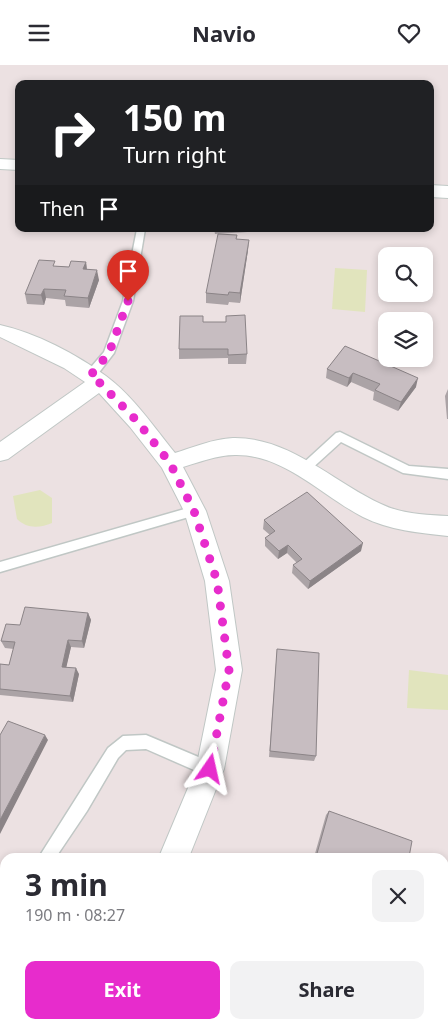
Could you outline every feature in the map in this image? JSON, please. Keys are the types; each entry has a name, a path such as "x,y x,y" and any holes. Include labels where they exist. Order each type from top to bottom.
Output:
{"main road":[{"path":"0,163 15,165"},
{"path":"434,191 448,193"}],"street":[{"path":"0,331 13,334 71,363 95,379 137,421 170,463 194,511 217,581 229,670 210,769 176,853"},
{"path":"0,453 95,379"},
{"path":"170,463 218,449 244,447 274,454 304,469 374,511 423,524 448,526"}],"lane":[{"path":"95,379 109,353 128,301 140,232"},
{"path":"304,469 340,436 407,470 448,473"},
{"path":"0,567 194,511"},
{"path":"50,853 82,805 113,753 123,743 146,742 210,769"}],"green space":[{"path":"335,268 367,270 365,312 332,309"},
{"path":"40,490 52,498 52,523 38,527 25,525 17,519 13,496"},
{"path":"409,670 448,675 448,710 407,708"}],"building":[{"path":"218,234 237,235 236,239 249,240 240,293 229,292 228,295 206,293"},
{"path":"39,260 55,261 53,266 69,267 71,261 86,262 83,269 97,270 88,298 64,296 66,290 44,289 41,295 25,294"},
{"path":"245,315 247,354 228,355 228,349 179,349 180,316 203,316 203,322 226,322 226,316"},
{"path":"345,346 378,360 378,367 393,367 418,378 401,402 375,390 380,384 353,373 349,378 327,369"},
{"path":"307,492 363,543 310,581 293,565 302,559 288,545 279,551 265,538 275,531 264,520"},
{"path":"25,607 88,613 82,641 68,640 62,667 76,668 70,696 0,689 0,664 9,665 15,642 1,641 6,624 20,625"},
{"path":"277,649 319,653 316,756 270,751"},
{"path":"8,721 45,735 0,820 0,735"},
{"path":"329,811 412,841 410,853 317,853"}],"route":[{"path":"128,301 109,353 90,376 100,383 137,421 170,463 183,485 194,511 217,581 229,670 210,769"}]}
